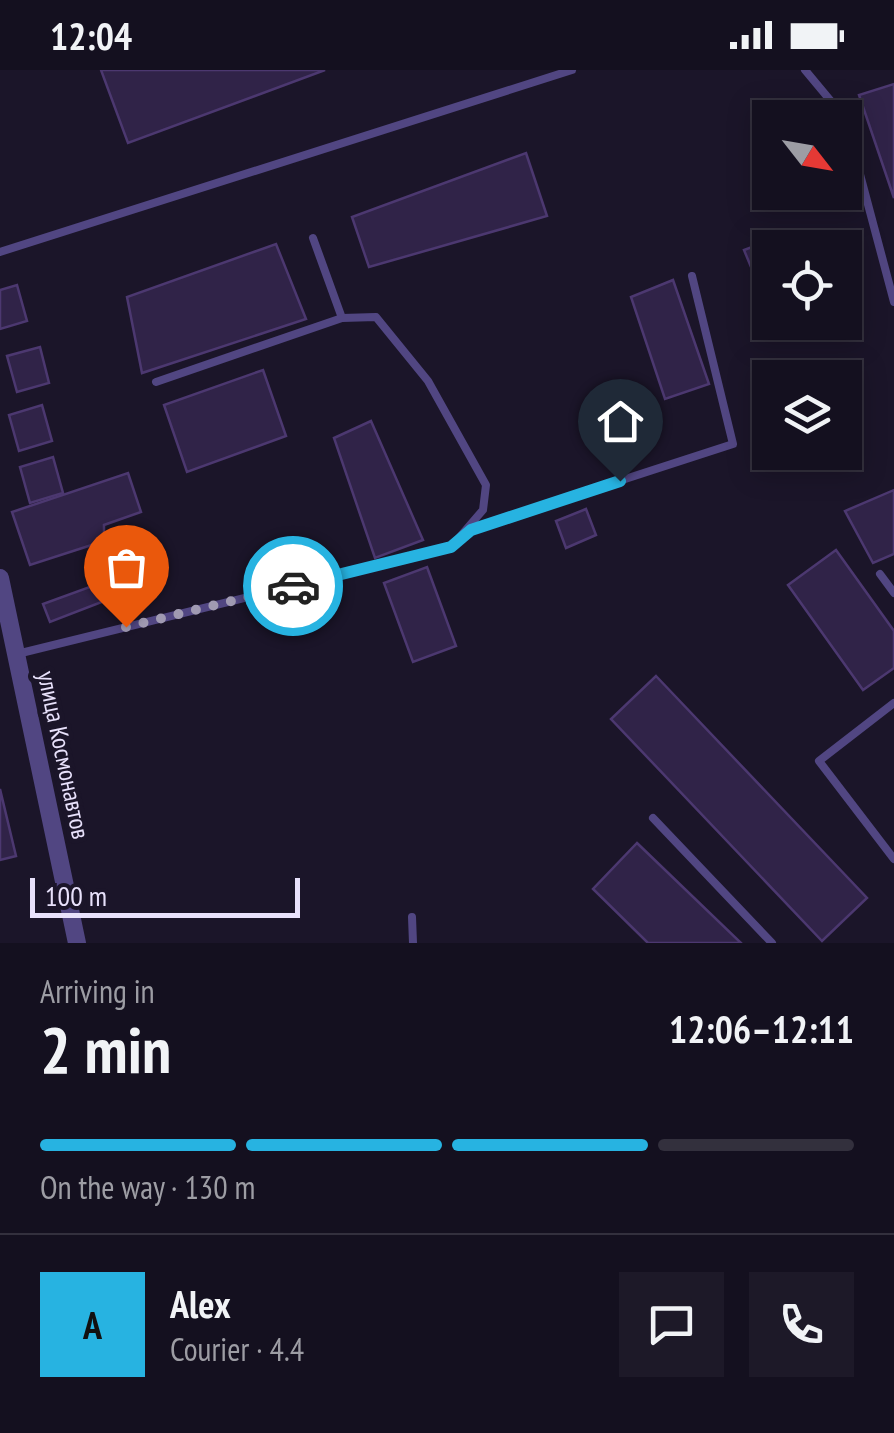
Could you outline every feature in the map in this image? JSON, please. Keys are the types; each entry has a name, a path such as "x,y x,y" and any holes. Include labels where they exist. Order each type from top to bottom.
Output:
{"street":[{"name":"улица Космонавтов","path":"0,578 76,943"}],"lane":[{"path":"0,252 572,70"},
{"path":"805,70 830,100"},
{"path":"862,182 894,302"},
{"path":"313,238 342,318"},
{"path":"471,530 732,444 692,276"},
{"path":"17,654 451,547 471,530 484,510 486,486 428,381 376,317 342,318 156,382"},
{"path":"880,574 894,593"},
{"path":"894,703 819,761 894,859"},
{"path":"653,818 772,943"},
{"path":"412,918 413,943"}],"building":[{"path":"101,70 325,70 128,143"},
{"path":"894,84 894,198 862,100 859,95"},
{"path":"526,153 547,216 369,267 352,217"},
{"path":"276,244 306,319 142,373 127,297"},
{"path":"752,247 752,269 744,250"},
{"path":"673,280 709,384 665,399 631,297"},
{"path":"17,285 27,321 0,329 0,290"},
{"path":"40,347 49,383 17,392 7,356"},
{"path":"263,370 286,436 187,472 164,405"},
{"path":"42,405 52,441 19,451 9,415"},
{"path":"371,421 423,540 375,558 334,438"},
{"path":"53,457 63,493 30,503 20,467"},
{"path":"128,473 141,512 104,525 104,541 30,565 12,512"},
{"path":"894,490 894,554 873,563 845,511"},
{"path":"586,509 596,535 566,548 556,521"},
{"path":"836,550 894,631 894,668 863,690 788,585"},
{"path":"427,567 456,646 413,662 384,583"},
{"path":"106,581 112,598 50,622 43,604"},
{"path":"656,676 867,898 822,941 611,719"},
{"path":"0,789 16,856 0,860"},
{"path":"637,843 741,943 648,943 593,889"}],"way so far":[{"path":"126,627 293,586"}],"route":[{"path":"293,586 451,547 471,530 620,481"}]}
